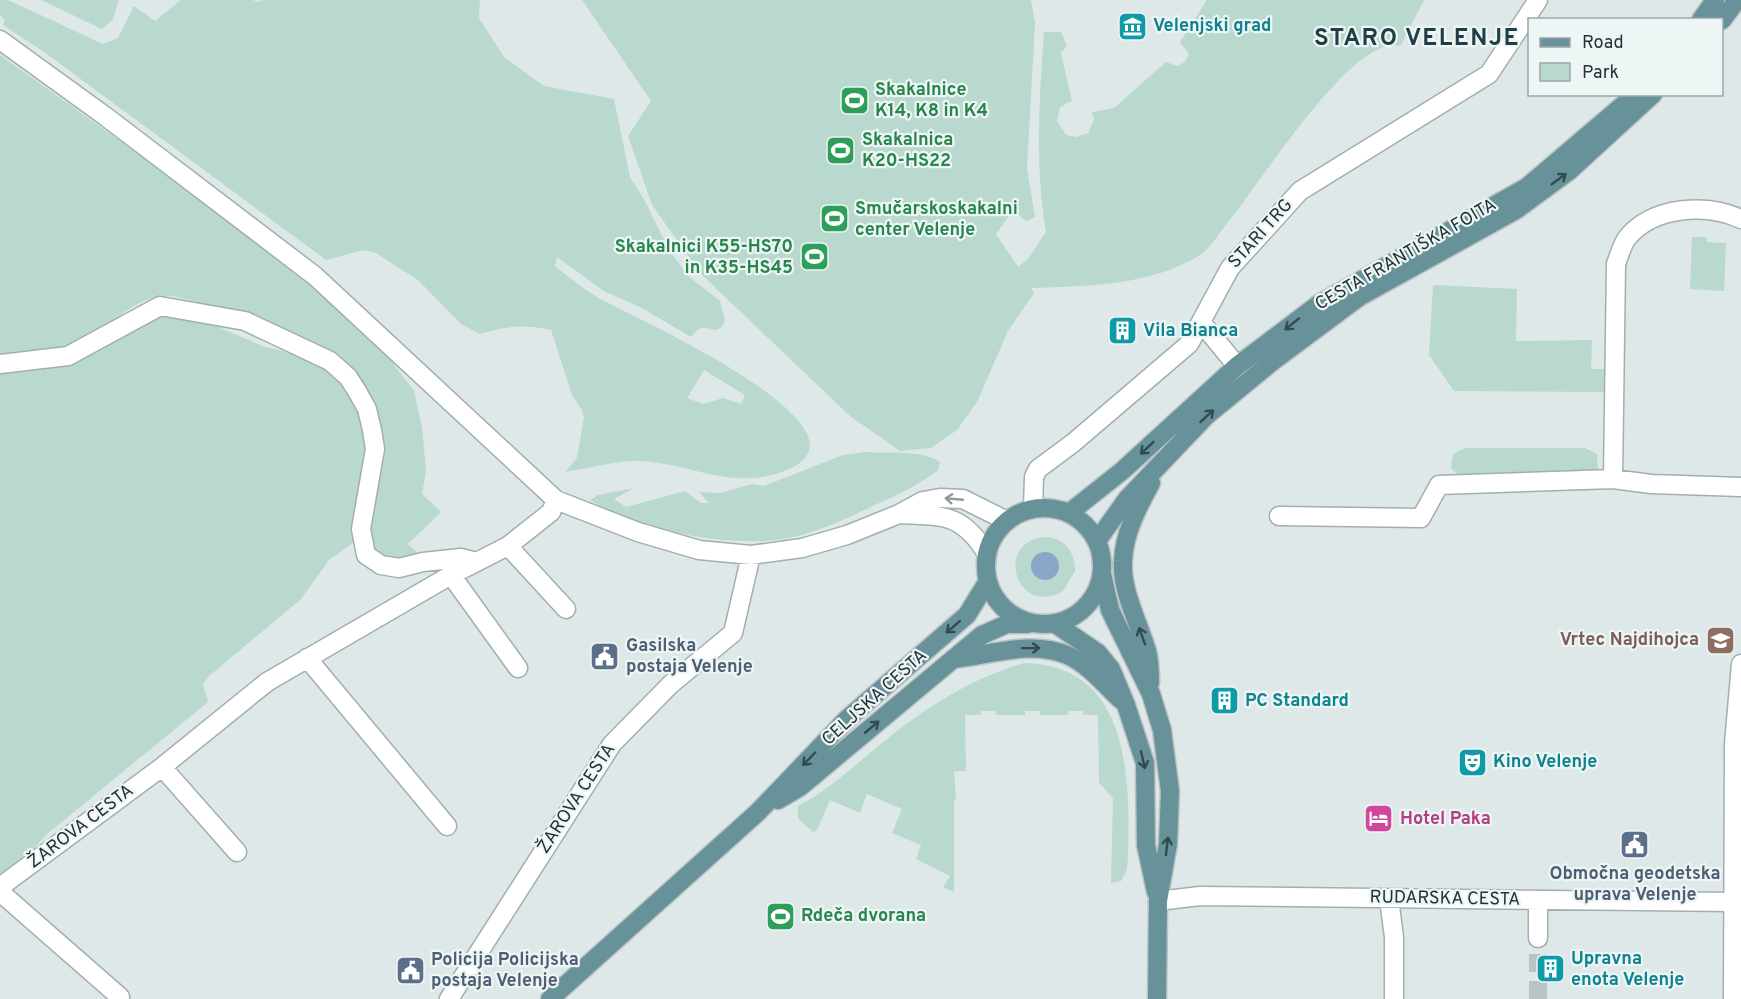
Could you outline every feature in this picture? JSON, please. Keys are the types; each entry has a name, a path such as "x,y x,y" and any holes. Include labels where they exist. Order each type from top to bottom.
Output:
{"main road":[{"path":"1702,18 1715,0"},
{"path":"1723,19 1737,0"},
{"name":"CESTA FRANTIŠKA FOITA","path":"1069,513 1122,471 1237,366 1319,304 1527,186 1634,96"},
{"name":"CESTA FRANTIŠKA FOITA","path":"1097,541 1127,499 1206,416 1273,361 1359,297 1516,210 1569,171 1651,96"},
{"name":"CESTA FRANTIŠKA FOITA","path":"1151,694 1148,652 1129,595 1123,563 1127,535 1138,507 1166,458"},
{"path":"1102,574 1097,592 1086,607 1072,617 1054,623 1036,624 1023,620 1006,609 993,594 988,581 987,554 994,535 1007,520 1033,508 1045,507 1069,513 1085,525 1097,541 1102,557 1102,574 1110,610 1151,694 1162,730 1170,791 1168,844 1158,901 1157,999"},
{"name":"CELJSKA CESTA","path":"550,999 758,812 847,719 967,615 988,581"},
{"path":"1054,623 1098,653 1111,669 1126,705 1145,763 1146,845 1158,901"},
{"name":"CELJSKA CESTA","path":"758,812 800,787 982,635 1007,624 1036,624"},
{"name":"CELJSKA CESTA","path":"952,659 1016,648 1044,648 1069,656 1089,669 1126,705"}],"street":[{"name":"STARI TRG","path":"1033,508 1034,477 1043,463 1072,443 1189,344 1230,268 1300,191 1489,74 1538,0"},
{"path":"0,40 105,116 315,276 556,500 638,532 699,550 751,555 802,548 847,535 899,514 923,501 940,498 963,499 1007,520"},
{"path":"1613,479 1616,264 1627,239 1646,223 1671,213 1701,209 1724,211 1741,219"},
{"path":"0,364 68,356 160,306 245,321 330,361 348,377 368,409 375,449 360,529 366,555 381,565 399,568 423,562 461,558 476,562"},
{"path":"1201,322 1237,366"},
{"path":"1279,516 1421,518 1439,485 1613,479 1651,484 1741,487"},
{"name":"ŽAROVA CESTA","path":"0,887 162,767 267,682 451,575 508,546 551,512 556,500"},
{"path":"899,514 941,516 959,523 975,533 987,554"},
{"path":"508,546 566,609"},
{"name":"ŽAROVA CESTA","path":"449,999 612,744 671,684 733,633 751,555"},
{"path":"451,575 518,668"},
{"path":"307,658 447,826"},
{"path":"1733,999 1737,945 1732,902 1734,744 1741,664"},
{"path":"162,767 237,852"},
{"path":"0,892 120,997"},
{"name":"RUDARSKA CESTA","path":"1158,901 1200,896 1732,902"},
{"path":"1389,899 1394,936 1394,999"},
{"path":"1538,900 1538,938"}],"green space":[{"path":"0,0 8,0 103,44 118,38 134,6 155,21 181,0 253,0 258,2 263,0 480,0 479,18 504,57 544,86 614,99 630,177 645,201 668,248 687,275 720,301 725,320 722,327 716,330 702,328 691,337 642,308 604,291 557,257 555,266 593,294 746,378 784,406 806,433 806,456 776,474 758,478 725,477 642,461 613,463 565,472 577,458 584,417 572,395 551,330 516,327 480,334 461,324 418,280 374,252 363,250 326,260 44,52 3,25 5,20 0,15","holes":["704,370 745,395 741,404 723,398 703,404 687,398"]},
{"path":"41,0 119,0 113,19 102,29"},
{"path":"582,0 1031,0 1035,23 1027,168 1035,217 1026,221 1013,210 996,234 1018,267 1028,259 1046,232 1039,157 1044,32 1061,32 1067,46 1061,53 1072,101 1060,107 1057,121 1066,135 1076,137 1088,133 1094,119 1092,112 1114,108 1166,62 1177,66 1185,62 1189,54 1180,42 1207,0 1424,0 1401,45 1383,47 1364,58 1344,75 1302,123 1204,252 1181,265 1139,279 1096,285 1031,288 1034,293 1008,331 977,402 957,430 931,448 900,451 850,416 702,275 652,205 628,136 651,101"},
{"path":"0,55 231,220 298,272 388,357 414,391 422,427 426,471 422,494 441,512 408,544 423,558 390,559 368,546 380,465 343,363 223,311 176,297 160,296 141,302 78,341 45,351 0,359"},
{"path":"1692,237 1707,237 1707,242 1726,243 1724,291 1690,289"},
{"path":"1433,285 1517,289 1516,341 1592,340 1591,369 1605,369 1604,392 1454,391 1429,355"},
{"path":"165,311 209,323 265,347 315,358 329,367 354,397 368,441 354,542 329,560 301,599 208,677 203,685 208,702 47,834 24,859 0,877 0,373 11,373 86,358 143,319"},
{"path":"1465,448 1585,448 1597,454 1598,470 1589,475 1458,475 1451,468 1453,454"},
{"path":"865,452 924,455 940,462 938,470 931,475 891,497 827,527 776,540 730,540 680,534 631,520 590,500 598,495 634,488 614,499 626,507 685,491 701,503 709,503 699,492 720,493 752,484 764,486 843,455"},
{"path":"1049,537 1061,541 1069,549 1072,553 1075,571 1063,591 1046,597 1033,594 1022,586 1017,574 1016,561 1020,549 1031,540"},
{"path":"1024,663 1059,669 1086,683 1104,705 1117,732 1128,794 1128,857 1127,869 1121,881 1111,883 1113,798 1099,783 1098,715 1083,715 1083,711 1069,711 1068,715 1040,715 1039,711 1025,711 1025,715 996,715 995,711 981,711 981,715 965,715 966,771 954,771 956,799 954,800 954,892 943,887 950,876 916,859 921,845 892,833 902,809 867,794 860,813 830,800 817,830 813,832 798,818 798,806 833,783 918,716 952,694 987,676"}],"water":[{"path":"1045,552 1055,556 1059,566 1055,576 1045,580 1035,576 1031,566 1035,556"}],"tunnel":[{"path":"1538,938 1538,999"}],"place":[{"name":"Velenjski grad","path":"1132,26"},
{"name":"Skakalnice K14, K8 in K4","path":"854,100"},
{"name":"Skakalnica K20-HS22","path":"841,150"},
{"name":"Smučarskoskakalni center Velenje","path":"834,219"},
{"name":"Skakalnici K55-HS70 in K35-HS45","path":"814,257"},
{"name":"Vila Bianca","path":"1122,331"},
{"name":"Vrtec Najdihojca","path":"1720,640"},
{"name":"Gasilska postaja Velenje","path":"605,656"},
{"name":"PC Standard","path":"1224,701"},
{"name":"Kino Velenje","path":"1472,762"},
{"name":"Hotel Paka","path":"1379,819"},
{"name":"Območna geodetska uprava Velenje","path":"1635,845"},
{"name":"Rdeča dvorana","path":"780,916"},
{"name":"Upravna enota Velenje","path":"1550,969"},
{"name":"Policija Policijska postaja Velenje","path":"410,970"}],"district":[{"name":"STARO VELENJE","path":"1417,39"}]}
